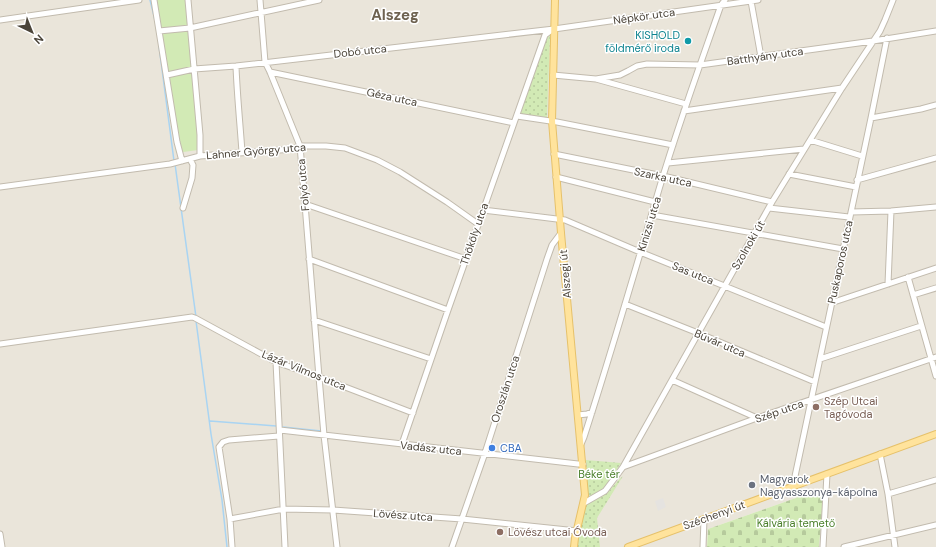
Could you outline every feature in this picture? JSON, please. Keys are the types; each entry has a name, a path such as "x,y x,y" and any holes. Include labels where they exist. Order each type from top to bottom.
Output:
{"main road":[{"name":"Alszegi út","path":"555,0 552,121 585,495 574,547"},
{"name":"Széchenyi út","path":"628,547 638,545 704,519 936,434"}],"street":[{"path":"0,20 138,0"},
{"path":"154,0 177,142 177,163"},
{"path":"188,0 200,135 200,156"},
{"name":"Folyó utca","path":"260,0 265,62 300,146 324,435 337,547"},
{"path":"159,31 190,28 319,0"},
{"name":"Kinizsi utca","path":"581,444 684,110 721,5 725,0"},
{"name":"Népkör utca","path":"554,29 758,0"},
{"name":"Szolnoki út","path":"584,502 605,491 623,467 772,202 842,88 873,41 885,20 893,0"},
{"path":"752,1 760,57"},
{"name":"Dobó utca","path":"166,75 194,69 236,66 554,29"},
{"name":"Thököly utca","path":"402,444 545,35 554,29"},
{"name":"Batthyány utca","path":"596,79 620,74 637,66 647,64 700,65 936,31"},
{"name":"Puskaporos utca","path":"794,486 887,38"},
{"path":"236,66 242,152"},
{"name":"Géza utca","path":"270,72 514,123"},
{"path":"553,75 596,79 686,104"},
{"path":"684,110 842,88"},
{"path":"871,118 936,105"},
{"path":"517,116 552,121 673,145"},
{"path":"810,140 862,156"},
{"name":"Lahner György utca","path":"0,187 177,163 200,156 293,149 300,146 326,146 345,148 377,160 413,180 478,224"},
{"path":"668,163 804,149"},
{"name":"Szarka utca","path":"554,154 664,176 772,202"},
{"path":"858,180 936,158"},
{"path":"183,208 192,178 193,165 190,159"},
{"path":"789,174 856,187"},
{"path":"556,177 655,202"},
{"path":"305,204 466,259"},
{"path":"769,208 850,214 936,207"},
{"name":"Sas utca","path":"483,210 565,220 826,327"},
{"path":"888,284 891,211"},
{"path":"652,215 843,249"},
{"name":"Oroszlán utca","path":"452,547 485,453 547,259 552,245 561,233"},
{"path":"309,259 448,310"},
{"path":"831,303 936,268"},
{"path":"908,277 921,326 934,358 936,376"},
{"path":"913,294 936,288"},
{"name":"Búvár utca","path":"625,304 815,382"},
{"name":"Lázár Vilmos utca","path":"0,344 192,317 276,362 413,413"},
{"path":"314,320 431,359"},
{"path":"820,359 921,326"},
{"name":"Szép utca","path":"623,467 757,418 934,358"},
{"path":"276,362 285,547"},
{"path":"672,380 757,418"},
{"path":"578,415 592,412"},
{"name":"Vadász utca","path":"280,430 583,464"},
{"path":"232,547 230,519 220,448 221,444 229,440 280,436"},
{"path":"880,454 888,494 895,547"},
{"path":"823,547 828,474"},
{"path":"888,494 936,480"},
{"name":"Lövész utca","path":"230,519 284,510 333,510 462,519 577,531"},
{"path":"703,547 704,519"},
{"path":"844,547 936,526"},
{"path":"0,534 2,547"}],"shaded area":[{"name":"Alszeg","path":"0,0 151,0 176,153 188,0 936,0 936,547 819,547 824,488 708,529 707,547 0,547"},
{"path":"663,498 666,507 658,511 655,501"}],"green space":[{"path":"151,0 188,0 198,150 176,153"},
{"path":"550,35 547,118 520,114 546,38"},
{"name":"Béke tér","path":"586,460 621,463 604,489 590,496 587,495"},
{"name":"Béke tér","path":"623,476 597,518 600,547 577,547 576,543 585,507 589,503 607,493"},
{"name":"Kálvária temető","path":"824,488 819,547 707,547 708,529"}],"waterway":[{"path":"150,0 155,20"},
{"path":"159,46 174,161"},
{"path":"175,164 196,317"},
{"path":"196,321 211,434 222,500 227,547"},
{"path":"210,421 276,426"},
{"path":"283,427 321,431"}],"place":[{"name":"KISHOLD földmérő iroda","path":"688,41"},
{"name":"Szép Utcai Tagóvoda","path":"816,407"},
{"name":"CBA","path":"492,448"},
{"name":"Magyarok Nagyasszonya-kápolna","path":"752,485"},
{"name":"Lövész utcai Óvoda","path":"500,532"}],"district":[{"name":"Alszeg","path":"395,15"}]}
